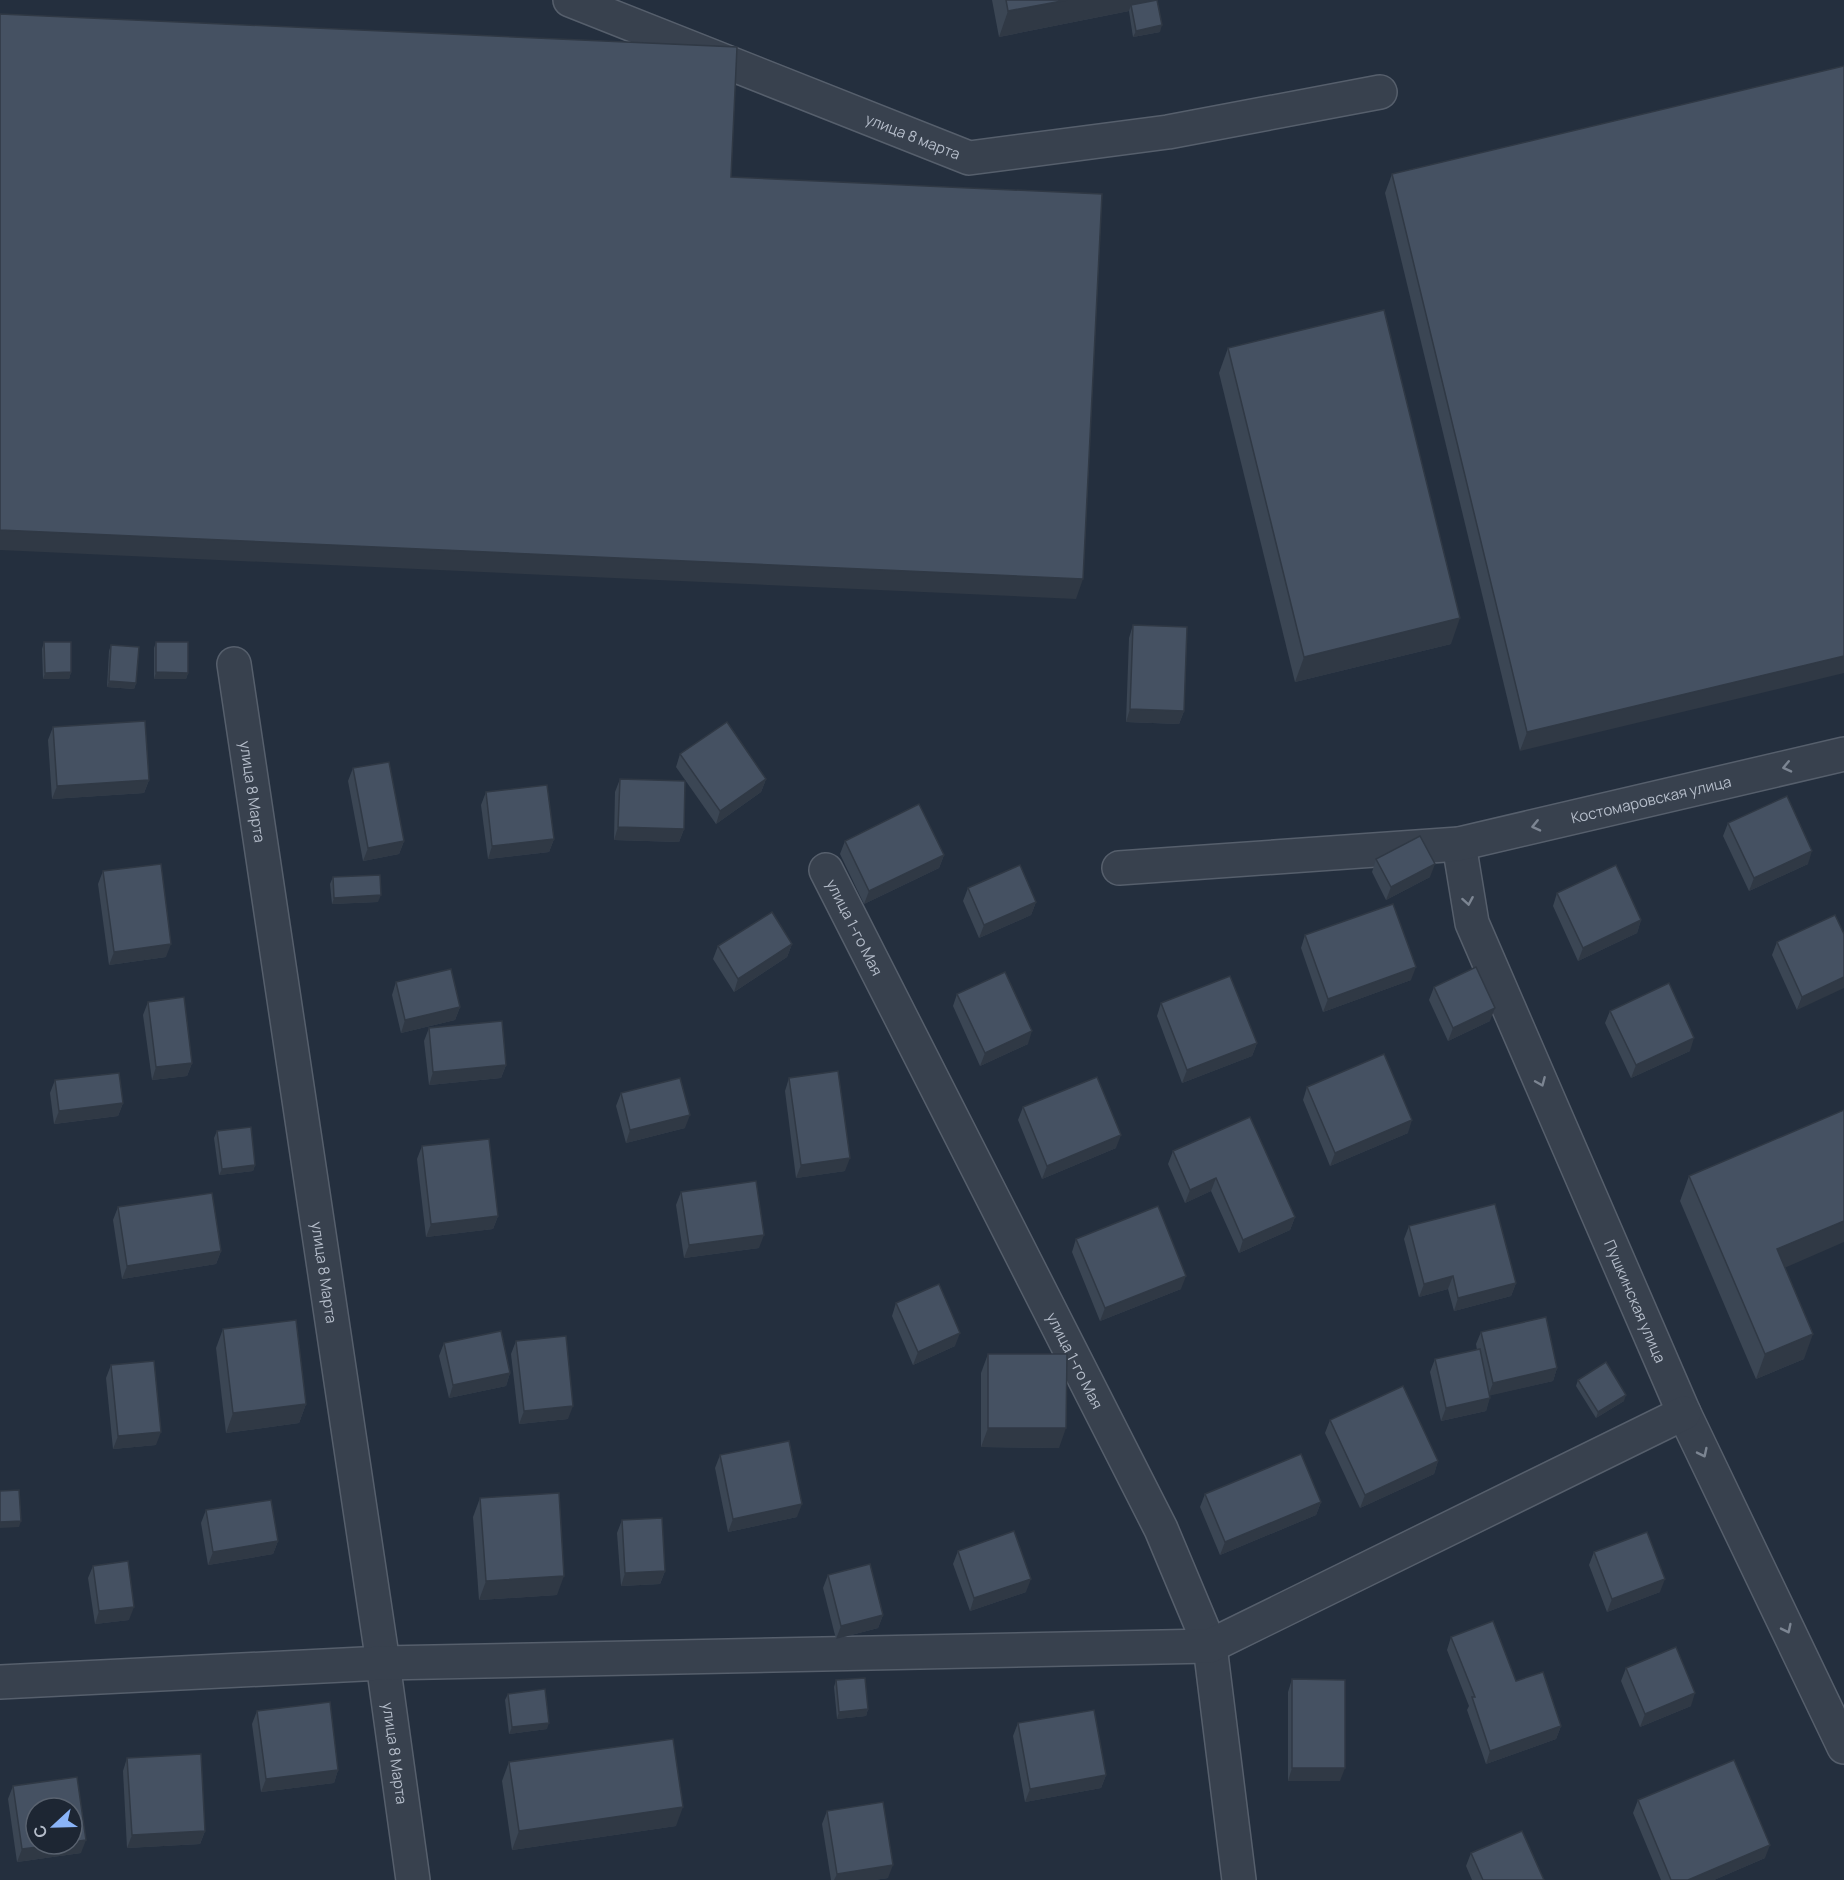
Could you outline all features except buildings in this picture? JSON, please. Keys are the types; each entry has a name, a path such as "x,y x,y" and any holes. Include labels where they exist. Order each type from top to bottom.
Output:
{"street":[{"name":"улица 8 марта","path":"570,0 969,158 1168,132 1380,92"},
{"name":"улица 8 Марта","path":"234,664 383,1663 413,1880"},
{"name":"Костомаровская улица","path":"1119,868 1458,844 1844,754"},
{"name":"Пушкинская улица","path":"1458,844 1472,923 1684,1413 1844,1747"},
{"name":"улица 1-го Мая","path":"826,870 1161,1528 1210,1646 1239,1880"},
{"path":"0,1682 383,1663 1210,1646 1684,1413"}]}
